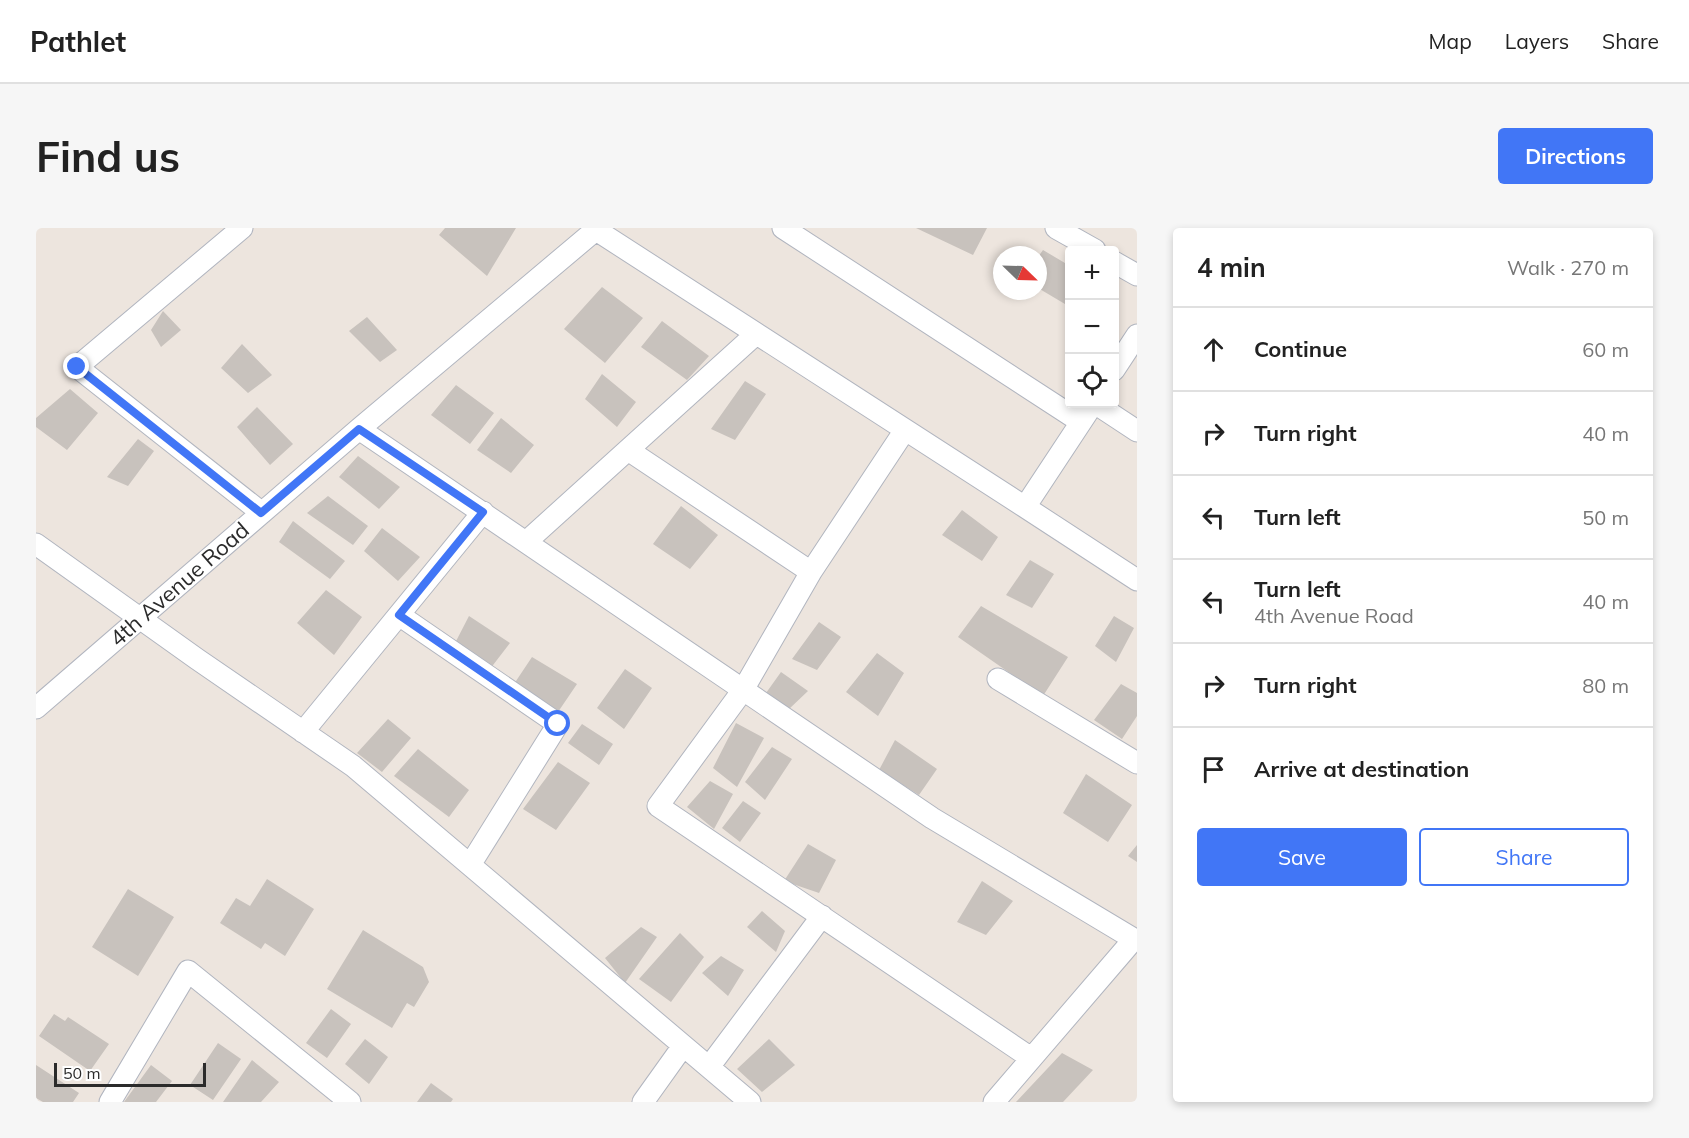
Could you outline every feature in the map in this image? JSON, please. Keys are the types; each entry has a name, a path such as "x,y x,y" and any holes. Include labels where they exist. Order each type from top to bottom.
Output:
{"street":[{"path":"242,228 77,367 261,513"},
{"path":"783,228 1081,422"},
{"path":"1056,228 1088,246"},
{"path":"595,229 1137,580"},
{"name":"4th Avenue Road","path":"36,708 595,229"},
{"path":"1119,265 1137,275"},
{"path":"526,542 756,334"},
{"path":"1119,362 1137,335"},
{"path":"1025,507 1091,408"},
{"path":"1100,408 1137,431"},
{"path":"359,429 932,818 1136,940 994,1102"},
{"path":"904,430 811,572 743,690 658,806 1031,1058"},
{"path":"628,450 811,572"},
{"path":"303,732 483,512"},
{"path":"36,544 353,766 750,1102"},
{"path":"399,615 558,724 470,865"},
{"path":"998,679 1137,763"},
{"path":"709,1067 822,916"},
{"path":"110,1102 188,971 350,1102"},
{"path":"643,1102 683,1046"}],"building":[{"path":"445,228 516,228 487,276 439,235"},
{"path":"916,228 987,228 973,255"},
{"path":"1047,252 1065,263 1065,304 1047,293"},
{"path":"602,287 643,318 605,363 564,329"},
{"path":"163,311 181,330 161,347 151,330"},
{"path":"367,317 397,350 380,362 349,331"},
{"path":"662,321 709,356 687,380 641,347"},
{"path":"242,344 272,375 248,393 221,368"},
{"path":"602,374 636,402 617,427 585,399"},
{"path":"745,381 766,394 735,440 711,429"},
{"path":"456,385 494,413 470,444 431,415"},
{"path":"70,389 98,413 67,450 36,427 36,418"},
{"path":"257,407 293,444 270,465 237,427"},
{"path":"501,418 534,445 511,473 477,450"},
{"path":"138,439 154,451 128,486 107,477"},
{"path":"358,456 400,487 379,509 339,477"},
{"path":"328,496 368,526 353,545 307,513"},
{"path":"681,506 718,535 690,569 653,544"},
{"path":"962,510 998,537 982,561 942,535"},
{"path":"293,521 345,561 330,579 279,542"},
{"path":"382,528 420,557 398,581 364,551"},
{"path":"1030,560 1054,574 1032,608 1006,595"},
{"path":"326,590 362,617 334,655 297,623"},
{"path":"981,606 1068,657 1043,696 958,637"},
{"path":"469,616 510,643 490,669 453,647"},
{"path":"1114,616 1134,628 1116,662 1095,646"},
{"path":"819,622 841,637 817,670 792,659"},
{"path":"877,653 904,673 878,716 846,692"},
{"path":"532,657 577,684 558,712 514,684"},
{"path":"625,669 652,688 624,729 597,708"},
{"path":"781,672 808,691 788,710 766,693"},
{"path":"1121,684 1137,693 1137,716 1122,739 1094,720"},
{"path":"388,719 411,738 382,772 357,753"},
{"path":"736,723 764,738 737,787 713,768"},
{"path":"582,724 613,744 599,765 568,743"},
{"path":"895,740 937,769 919,795 879,770"},
{"path":"772,747 792,759 765,800 745,782"},
{"path":"418,749 469,790 449,817 394,776"},
{"path":"558,762 590,783 556,830 523,809"},
{"path":"1086,774 1132,805 1108,842 1063,813"},
{"path":"710,781 733,794 714,829 687,807"},
{"path":"743,801 761,813 740,842 722,828"},
{"path":"808,844 836,860 819,893 784,881"},
{"path":"1137,845 1137,862 1128,856"},
{"path":"267,879 314,909 285,956 265,943 261,949 220,923 236,898 250,906"},
{"path":"982,881 1013,901 986,935 957,922"},
{"path":"128,889 174,917 138,976 92,947"},
{"path":"762,911 785,931 776,952 747,927"},
{"path":"641,927 657,937 625,983 605,958"},
{"path":"363,930 423,967 429,982 414,1007 407,1003 392,1028 327,989"},
{"path":"680,933 704,957 671,1002 639,979"},
{"path":"721,956 744,970 728,996 702,973"},
{"path":"331,1009 351,1024 327,1058 306,1043"},
{"path":"54,1014 65,1021 68,1017 109,1044 90,1071 39,1036"},
{"path":"365,1039 388,1057 369,1084 345,1064"},
{"path":"769,1039 795,1065 762,1092 737,1069"},
{"path":"218,1043 241,1059 213,1100 190,1085"},
{"path":"1062,1053 1093,1070 1063,1102 1016,1102"},
{"path":"252,1060 279,1082 261,1102 223,1102"},
{"path":"36,1065 79,1093 73,1102 43,1102 36,1098"},
{"path":"151,1065 172,1081 156,1102 124,1102"},
{"path":"431,1083 453,1099 451,1102 417,1102"}],"route":[{"path":"77,367 261,513 359,429 483,512 399,615 558,724"}]}
